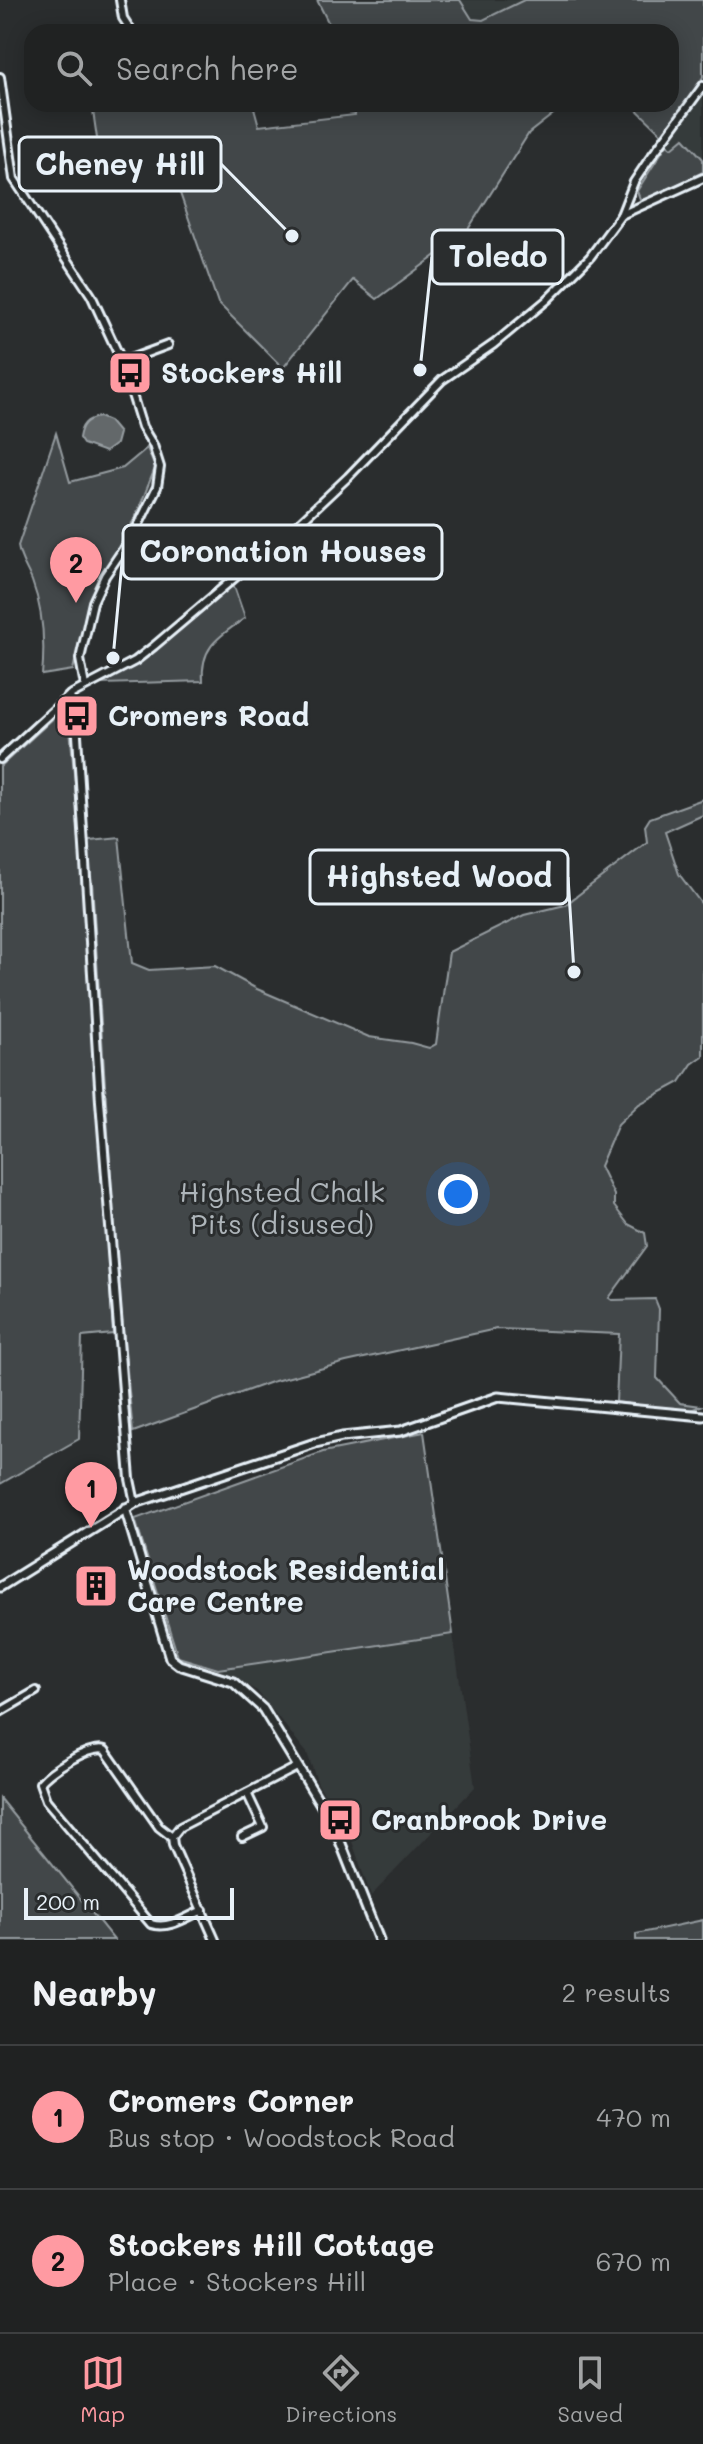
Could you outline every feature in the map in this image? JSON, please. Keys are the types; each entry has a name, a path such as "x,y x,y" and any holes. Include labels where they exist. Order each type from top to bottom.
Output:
{"street":[{"path":"120,0 127,24"},
{"path":"0,77 14,179 91,295 122,362 142,427 153,445 160,467 159,480 136,530 105,576 93,602 81,649 85,686"},
{"path":"0,759 70,695 135,661 297,525 442,380 494,344 547,300 590,257 621,215 634,182 703,86"},
{"path":"621,215 703,178"},
{"path":"122,362 168,345"},
{"path":"70,695 77,735 100,1101 130,1479 135,1503"},
{"path":"0,1587 135,1503 315,1443 401,1431 498,1397 703,1416"},
{"path":"125,1508 170,1658 179,1665 219,1676 244,1690 263,1709 334,1826 379,1940"},
{"path":"0,1712 36,1691"},
{"path":"203,1910 171,1924 151,1924 46,1800 40,1783 86,1751 105,1750 159,1827 172,1837 173,1845 203,1910 215,1940"},
{"path":"172,1837 180,1827 297,1767"},
{"path":"242,1837 263,1827 247,1793"}],"shaded area":[{"path":"460,0 524,0 483,20 472,19"},
{"path":"703,89 703,159 684,138 671,148 667,144 678,122"},
{"path":"99,417 109,421 119,433 116,444 105,452 83,444 79,438 85,423"},
{"path":"453,1634 475,1787 371,1896 348,1830 318,1784 307,1753 257,1691 218,1669"}],"green space":[{"path":"317,0 460,0 472,19 483,20 524,0 703,0 703,77 679,112 679,24 329,24"},
{"path":"93,112 255,112 259,126 355,115 354,112 556,112 529,133 465,234 377,299 353,280 283,368 218,303 165,150 101,166"},
{"path":"639,112 679,112 663,135"},
{"path":"684,138 703,159 703,172 646,200 640,199 637,191 667,144 672,148"},
{"path":"56,433 70,482 123,468 147,448 155,468 136,516 90,597 73,670 42,675 43,639 39,604 18,546"},
{"path":"231,586 235,589 245,618 208,650 203,681 103,684 136,663"},
{"name":"Highsted Chalk Pits (disused)","path":"68,705 113,1334 82,1337 79,1439 0,1484 0,767"},
{"path":"703,799 703,815 665,832 679,874 703,906 703,1056 692,1064 680,1082 639,1104 618,1124 600,1166 614,1195 614,1206 628,1224 645,1233 647,1246 609,1298 655,1299 659,1309 657,1378 680,1403 701,1406 688,1411 616,1402 619,1334 496,1329 271,1382 133,1432 116,1258 92,882 86,843 119,837 132,963 149,970 215,966 257,989 369,1037 429,1048 436,1044 449,952 524,915 565,905 647,842 645,826 650,818"},
{"path":"424,1432 453,1634 218,1669 178,1657 135,1519 323,1452"},
{"path":"0,1799 114,1940 0,1940"},
{"path":"703,1920 703,1940 636,1940 636,1934"}],"place":[{"name":"Cheney Hill","path":"292,236"},
{"name":"Toledo","path":"420,370"},
{"name":"Stockers Hill","path":"130,373"},
{"name":"Stockers Hill Cottage","path":"76,603"},
{"name":"Coronation Houses","path":"113,658"},
{"name":"Cromers Road","path":"77,716"},
{"name":"Highsted Wood","path":"574,972"},
{"name":"Cromers Corner","path":"91,1528"},
{"name":"Woodstock Residential Care Centre","path":"96,1586"},
{"name":"Cranbrook Drive","path":"340,1820"}]}
